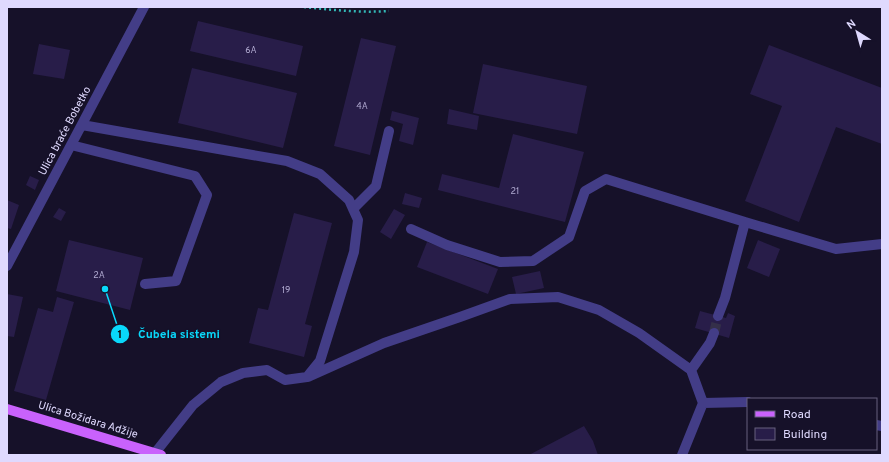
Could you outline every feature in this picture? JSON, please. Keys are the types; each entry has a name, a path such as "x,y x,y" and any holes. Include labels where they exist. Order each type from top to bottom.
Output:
{"main road":[{"name":"Ulica Božidara Adžije","path":"7,409 158,454"}],"street":[{"name":"Ulica braće Bobetko","path":"7,266 144,7"},
{"path":"82,125 287,161 320,174 349,200 358,220 354,252 320,361 307,378"},
{"path":"353,209 376,186 389,131"},
{"path":"71,146 195,176 207,195 176,281 145,284"},
{"path":"411,228 447,245 500,262 533,261 569,237 585,191 606,179 836,250 882,244"},
{"path":"718,316 725,298 745,222"},
{"path":"158,454 193,405 221,382 242,373 267,370 285,380 307,378 384,343 510,299 558,297 599,310 639,333 691,370 703,403 682,455"},
{"path":"691,370 710,343 714,334"},
{"path":"703,403 747,402"}],"path":[{"path":"304,7 339,11 389,11"}],"building":[{"path":"198,21 303,46 296,76 190,51"},
{"path":"361,38 396,46 370,155 334,146"},
{"path":"39,44 70,50 64,79 33,74"},
{"path":"769,45 882,88 882,144 836,127 799,222 745,201 782,106 750,94"},
{"path":"483,64 587,86 577,134 473,113"},
{"path":"192,68 297,93 283,148 178,123"},
{"path":"449,109 479,116 477,130 447,124"},
{"path":"392,111 419,118 413,145 399,141 403,124 390,120"},
{"path":"513,134 584,152 565,222 438,190 442,174 499,188"},
{"path":"30,176 39,180 35,190 26,185"},
{"path":"405,193 422,198 419,208 402,204"},
{"path":"7,200 19,205 11,229 7,228"},
{"path":"59,208 66,212 61,221 53,217"},
{"path":"394,209 405,215 391,239 380,232"},
{"path":"294,213 332,223 305,324 312,326 304,357 249,343 258,308 268,310"},
{"path":"69,240 143,258 130,310 56,291"},
{"path":"758,240 780,249 769,277 747,268"},
{"path":"427,242 498,269 488,294 417,267"},
{"path":"540,271 544,288 516,294 512,277"},
{"path":"7,294 23,297 14,337 7,336"},
{"path":"57,297 74,302 46,400 14,391 38,308 53,312"},
{"path":"700,311 726,318 728,313 735,316 729,338 695,328"},
{"path":"584,426 593,441 598,455 529,455"}],"tunnel":[{"path":"714,333 718,316"}],"place":[{"name":"Čubela sistemi","path":"105,289"}]}
